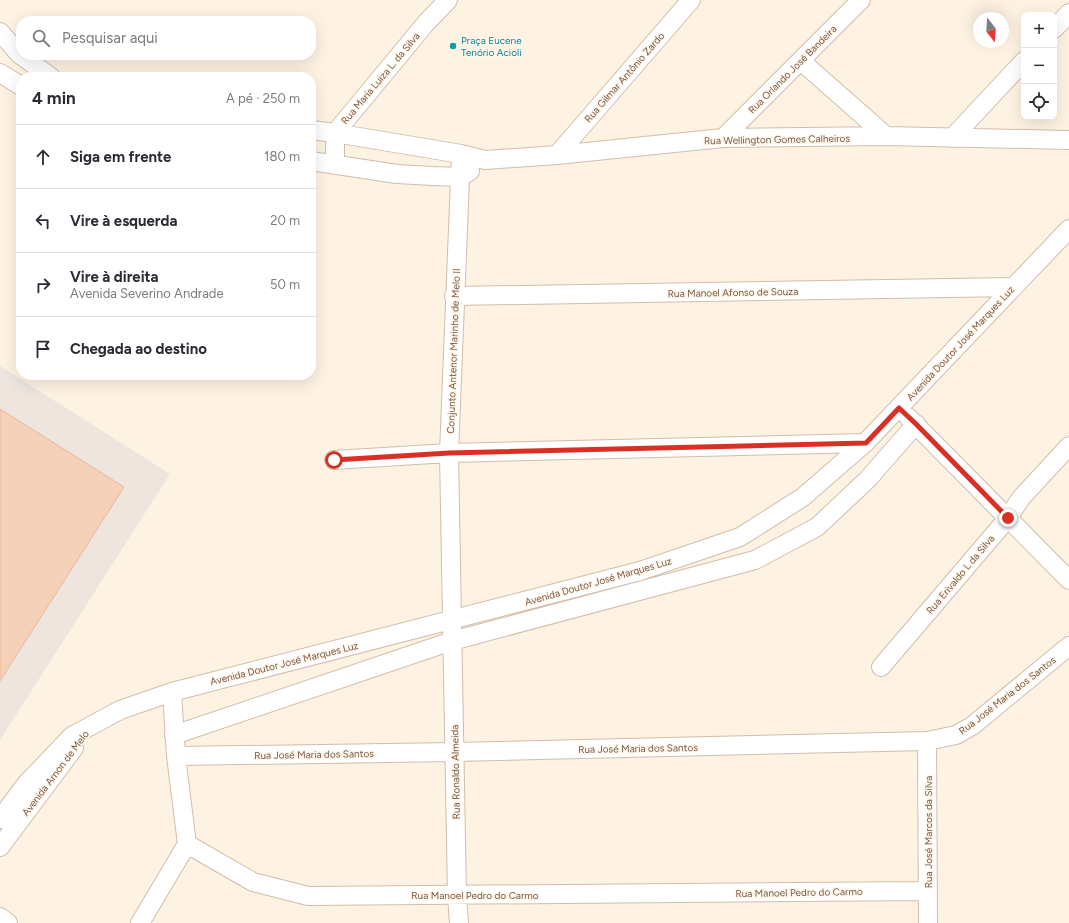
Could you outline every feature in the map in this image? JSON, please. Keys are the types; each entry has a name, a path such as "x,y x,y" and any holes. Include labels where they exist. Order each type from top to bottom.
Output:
{"street":[{"name":"Rua Maria Luiza L. da Silva","path":"335,165 335,132 426,23 448,0"},
{"name":"Rua Gilmar Antônio Zardo","path":"557,155 691,0"},
{"name":"Rua Orlando José Bandeira","path":"724,138 861,0"},
{"path":"1057,26 1069,13"},
{"path":"0,32 16,51"},
{"path":"27,60 44,72"},
{"path":"801,61 886,136"},
{"path":"952,138 1021,64"},
{"path":"0,73 16,83"},
{"path":"316,130 335,132 461,154 485,160"},
{"name":"Rua Wellington Gomes Calheiros","path":"485,160 557,155 724,138 886,136 1069,140"},
{"name":"Conjunto Antenor Marinho de Melo II","path":"452,620 449,453 454,296 461,154"},
{"path":"316,162 398,174 461,178 485,160"},
{"name":"Avenida Doutor José Marques Luz","path":"90,726 120,710 172,692 640,571 740,537 803,497 866,443 1012,287 1069,230"},
{"name":"Rua Manoel Afonso de Souza","path":"454,296 1012,287"},
{"path":"899,408 1069,580"},
{"path":"174,735 452,641 755,560 817,527 868,478 916,424"},
{"path":"334,460 449,453 866,443"},
{"name":"Rua Erivaldo L da Silva","path":"881,666 1008,518 1022,498 1069,446"},
{"name":"Rua Ronaldo Almeida","path":"452,620 457,896 459,923"},
{"name":"Rua José Maria dos Santos","path":"176,756 927,742 956,735 972,726 1069,646"},
{"path":"140,923 187,844 176,756 172,692"},
{"name":"Avenida Arnon de Melo","path":"0,819 26,784 72,736 90,726"},
{"name":"Avenida Arnon de Melo","path":"0,847 90,726"},
{"name":"Rua José Marcos da Silva","path":"927,742 928,923"},
{"name":"Rua Manoel Pedro do Carmo","path":"187,844 253,882 308,896 457,896 928,891"},
{"path":"0,917 8,923"}],"shaded area":[{"path":"0,366 16,376 16,380 22,380 170,474 0,740"}],"building":[{"path":"0,409 124,487 0,681"}],"place":[{"name":"Praça Eucene Tenório Acioli","path":"453,46"}],"route":[{"path":"334,460 449,453 866,443 899,408 1008,518"}]}
